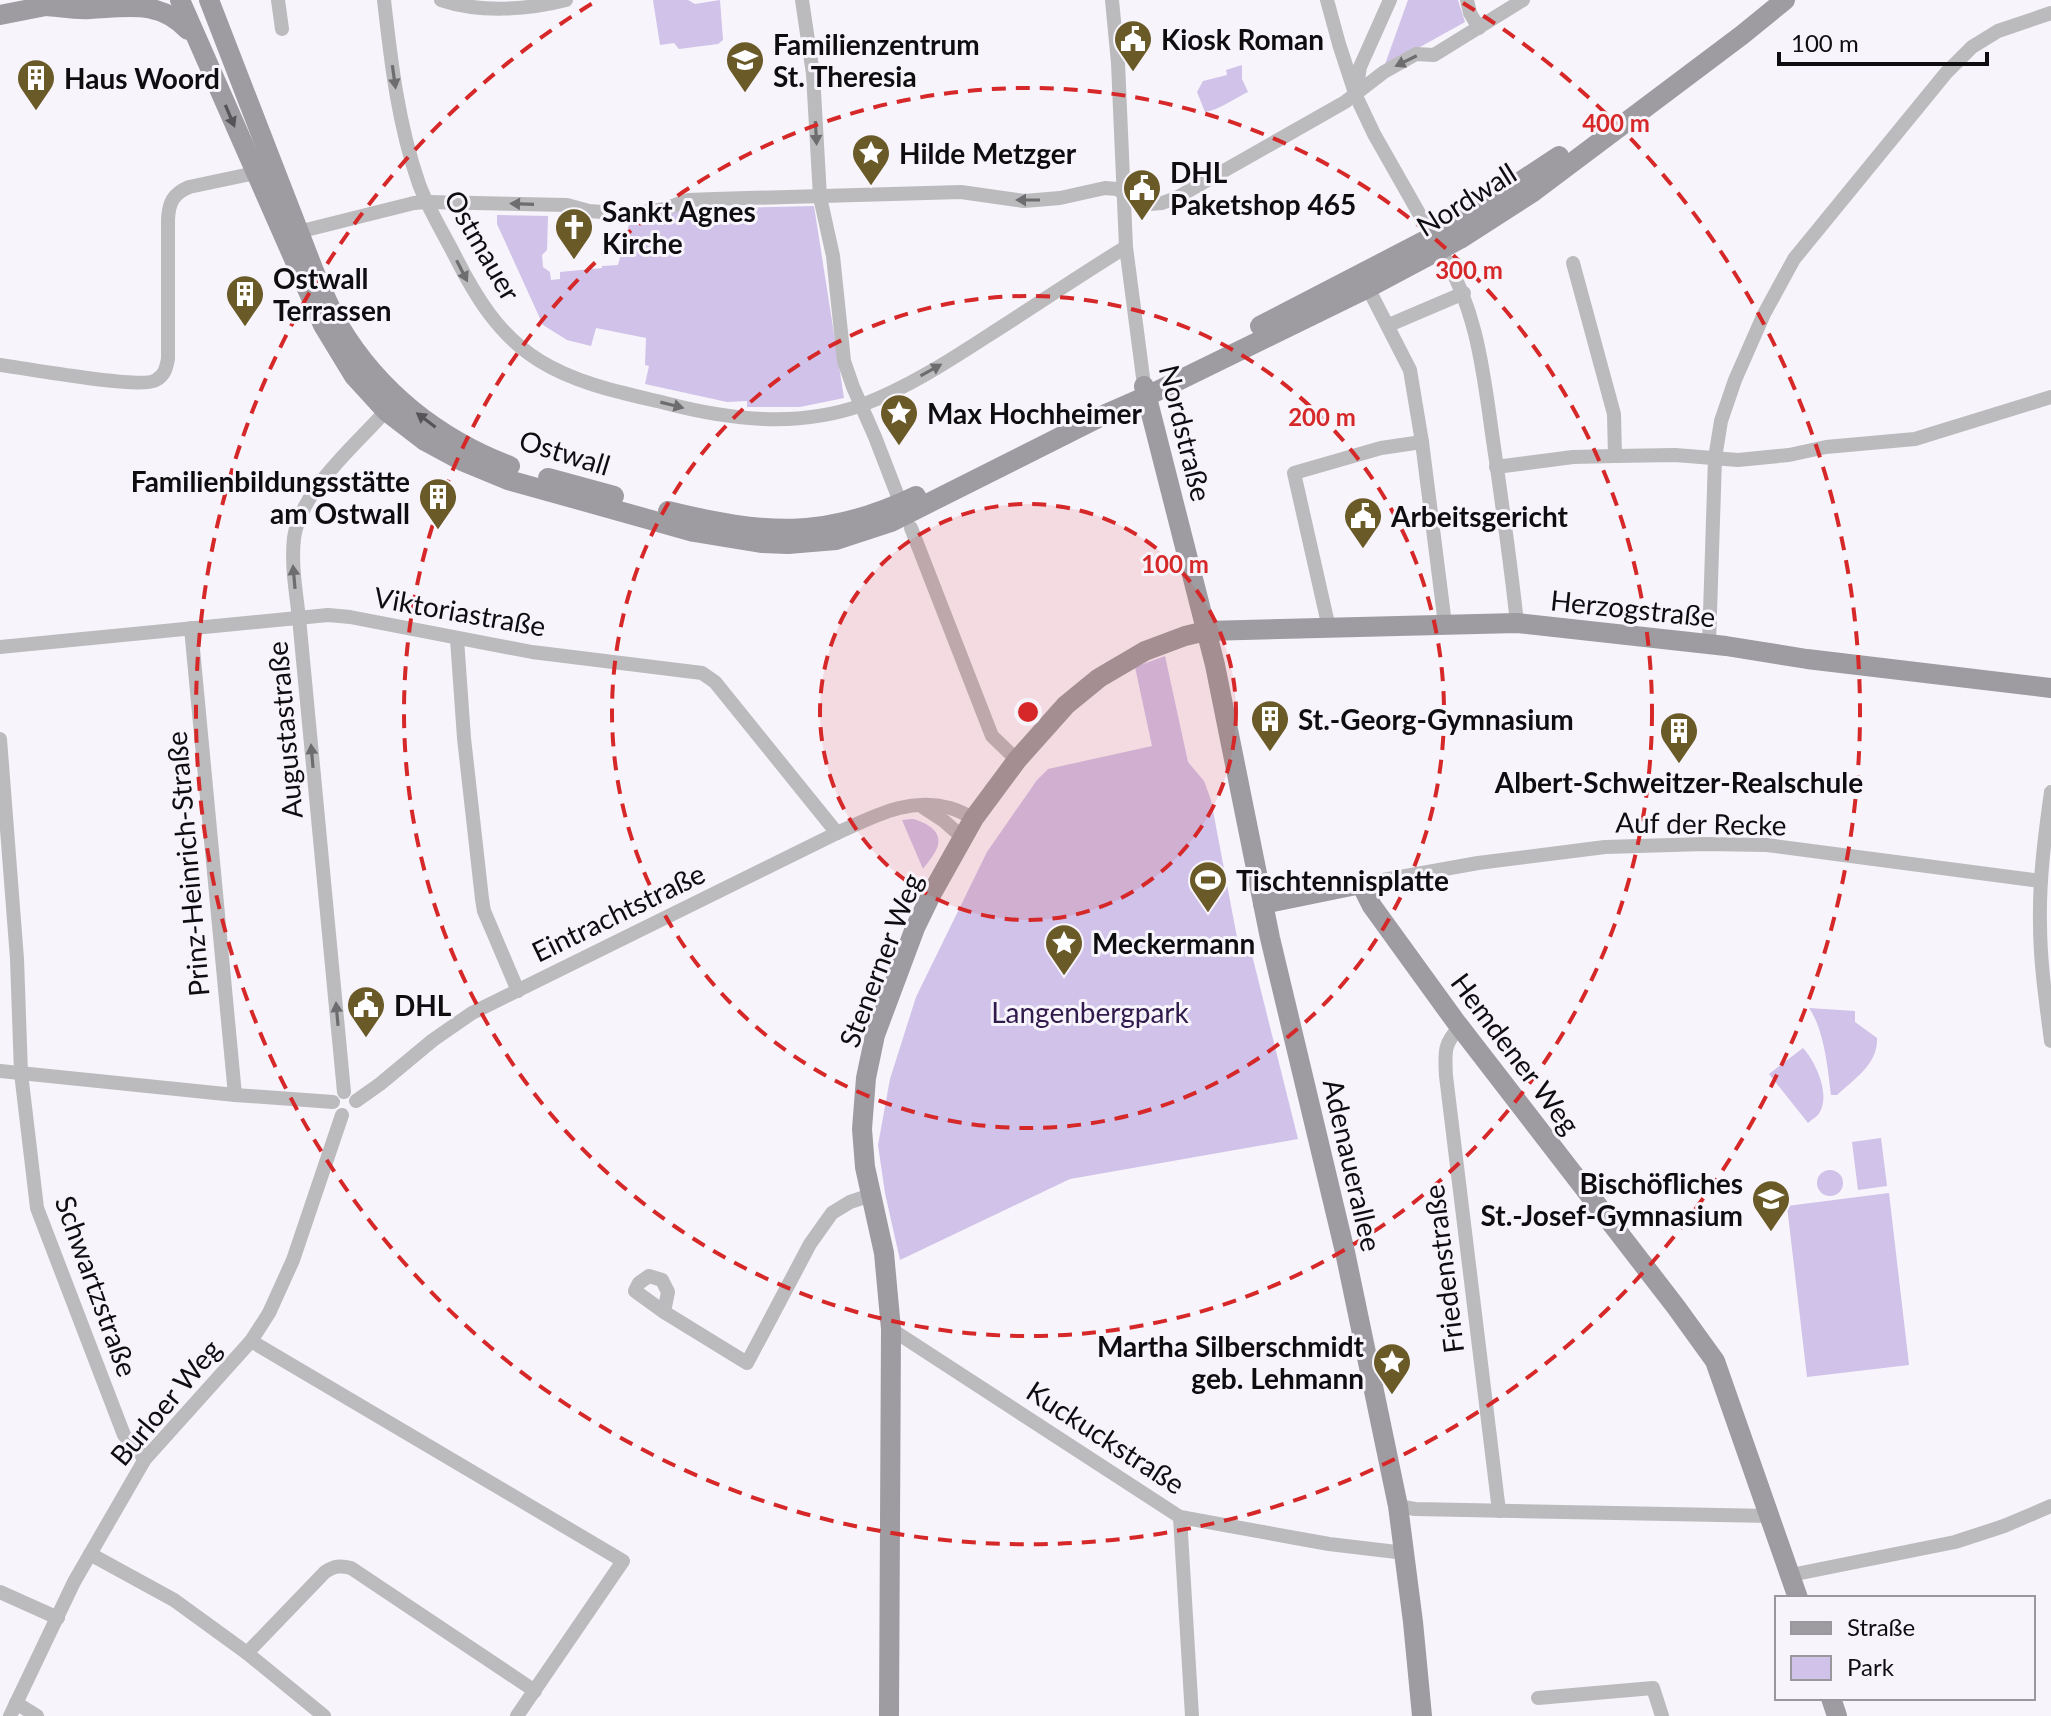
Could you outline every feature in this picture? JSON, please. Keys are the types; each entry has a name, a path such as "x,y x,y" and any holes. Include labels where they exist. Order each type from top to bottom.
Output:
{"main road":[{"path":"0,15 22,5 75,0"},
{"name":"Ostwall","path":"180,0 331,341 354,376 391,404 425,441 508,480 694,532 761,543 816,543 863,533 905,516 1035,436 1146,391"},
{"path":"196,0 222,66 253,118"},
{"name":"Ostwall","path":"209,0 318,281 339,324 391,404"},
{"name":"Nordwall","path":"1146,391 1368,288 1557,158 1767,0"},
{"name":"Nordwall","path":"1146,391 1436,244 1494,218 1533,192 1785,0"},
{"name":"Ostwall","path":"52,3 87,9 152,4 180,19 199,44"},
{"name":"Nordstraße","path":"1146,391 1206,631"},
{"name":"Herzogstraße","path":"1206,631 1517,623 2051,688"},
{"name":"Stenerner Weg","path":"889,1716 891,1329 884,1253 865,1167 862,1129 866,1078 875,1035 915,928 962,837 1017,760 1066,705 1099,678 1145,651 1206,631"},
{"name":"Adenauerallee","path":"1206,631 1233,747 1263,904 1342,1238 1398,1506 1422,1716"},
{"path":"1263,904 1361,884"},
{"name":"Hemdener Weg","path":"1361,884 1372,906 1460,1027 1715,1361 1797,1596"}],"street":[{"path":"278,0 282,29"},
{"name":"Ostmauer","path":"384,0 399,114 427,202 471,288 491,316 519,346 563,373 657,401 750,419 816,416 881,397 956,357 1126,247"},
{"path":"441,0 496,8 530,7 566,0"},
{"path":"802,0 813,74 820,197 833,256 844,361 992,736 1017,760"},
{"path":"1112,0 1125,193"},
{"path":"1327,0 1356,96 1454,272 1475,327 1517,623"},
{"path":"1356,96 1360,67 1390,0"},
{"path":"1467,0 1479,28"},
{"path":"298,232 427,202 567,205 589,211 629,214 665,209 688,200 961,192 1024,201 1060,198 1105,188 1117,189 1140,203 1162,203 1356,96 1374,79 1416,54 1434,55 1523,0"},
{"path":"1709,644 1715,458 1721,421 1764,314 1794,259 1946,73 1972,47 1998,31 2051,13"},
{"path":"0,365 131,383 155,381 165,372 168,359 168,219 172,198 189,187 255,173"},
{"name":"Nordstraße","path":"1125,193 1126,247 1146,391"},
{"path":"1573,263 1614,414 1615,456"},
{"path":"1368,288 1410,370 1445,624"},
{"path":"1389,325 1464,293"},
{"path":"1496,467 1573,457 1675,455 1738,460 1826,447 1915,439 2051,397"},
{"name":"Augustastraße","path":"345,1098 293,570 294,535 308,500 323,478 391,404"},
{"path":"1329,628 1294,473 1381,448 1422,442"},
{"name":"Viktoriastraße","path":"0,647 328,615 532,652 702,673 715,682 837,833"},
{"name":"Prinz-Heinrich-Straße","path":"191,628 235,1095"},
{"path":"457,639 464,738 484,911 518,991"},
{"name":"Schwartzstraße","path":"0,739 17,959 21,1073 37,1208 124,1435 145,1459"},
{"path":"2051,792 2041,881 2040,923 2051,1041"},
{"name":"Eintrachtstraße","path":"345,1098 380,1084 452,1025 472,1013 837,833 904,805 950,808 974,818"},
{"path":"920,805 962,837"},
{"name":"Auf der Recke","path":"1361,884 1478,863 1605,847 1693,844 1767,845 2041,881"},
{"name":"Friedenstraße","path":"1460,1027 1446,1046 1446,1076 1499,1511"},
{"path":"0,1071 235,1095 345,1098"},
{"name":"Burloer Weg","path":"13,1710 90,1554 145,1459 251,1341 280,1292 342,1115 335,1110 345,1098"},
{"path":"664,1312 747,1363 810,1244 832,1213 850,1202 871,1195"},
{"name":"Kuckuckstraße","path":"891,1329 1180,1517 1329,1544 1405,1553"},
{"path":"251,1341 623,1561 517,1716"},
{"path":"1398,1506 1415,1509 1771,1516"},
{"path":"1791,1575 1955,1542 2051,1506"},
{"path":"1180,1517 1192,1716"},
{"path":"90,1554 174,1600 247,1653 324,1716"},
{"path":"247,1653 325,1572 342,1565 351,1568 535,1691"},
{"path":"0,1592 58,1618"},
{"path":"1538,1698 1653,1688 1662,1716"},
{"path":"13,1710 37,1716"}],"green space":[{"path":"653,0 688,0 695,4 720,0 723,40 718,44 679,49 674,43 660,45"},
{"path":"1408,0 1458,0 1465,22 1384,67"},
{"path":"1242,65 1242,79 1248,92 1205,112 1197,92 1203,81 1227,75 1226,70"},
{"path":"814,206 844,398 800,407 747,407 747,401 727,402 645,384 649,366 645,365 646,338 596,328 591,346 567,340 543,325 497,224 497,215 548,216 547,250 542,255 543,267 550,272 551,280 560,279 560,272 618,265 631,217 681,209"},
{"name":"Langenbergpark","path":"1165,656 1188,762 1204,781 1211,800 1239,948 1250,947 1298,1139 1070,1179 900,1260 878,1145 890,1079 916,997 987,852 1037,780 1048,769 1152,746 1135,667"},
{"path":"913,819 931,828 939,840 936,851 923,869 902,820"},
{"path":"1809,1008 1855,1011 1855,1022 1877,1038 1870,1063 1837,1095 1831,1095 1822,1038"},
{"path":"1803,1048 1813,1062 1823,1090 1822,1108 1808,1123 1769,1074"},
{"path":"1881,1138 1887,1186 1858,1190 1852,1142"},
{"path":"1830,1170 1839,1174 1843,1183 1839,1192 1830,1196 1821,1192 1817,1183 1821,1174"},
{"path":"1889,1193 1909,1365 1807,1377 1787,1206"}],"place":[{"name":"Kiosk Roman","path":"1133,73"},
{"name":"Familienzentrum St. Theresia","path":"745,94"},
{"name":"Haus Woord","path":"36,112"},
{"name":"Hilde Metzger","path":"871,187"},
{"name":"DHL Paketshop 465","path":"1142,222"},
{"name":"Sankt Agnes Kirche","path":"574,261"},
{"name":"Ostwall Terrassen","path":"245,328"},
{"name":"Max Hochheimer","path":"899,447"},
{"name":"Familienbildungsstätte am Ostwall","path":"438,531"},
{"name":"Arbeitsgericht","path":"1363,550"},
{"name":"St.-Georg-Gymnasium","path":"1270,753"},
{"name":"Albert-Schweitzer-Realschule","path":"1679,765"},
{"name":"Tischtennisplatte","path":"1208,914"},
{"name":"Meckermann","path":"1064,977"},
{"name":"DHL","path":"366,1039"},
{"name":"Bischöfliches St.-Josef-Gymnasium","path":"1771,1233"},
{"name":"Martha Silberschmidt geb. Lehmann","path":"1392,1396"}]}
